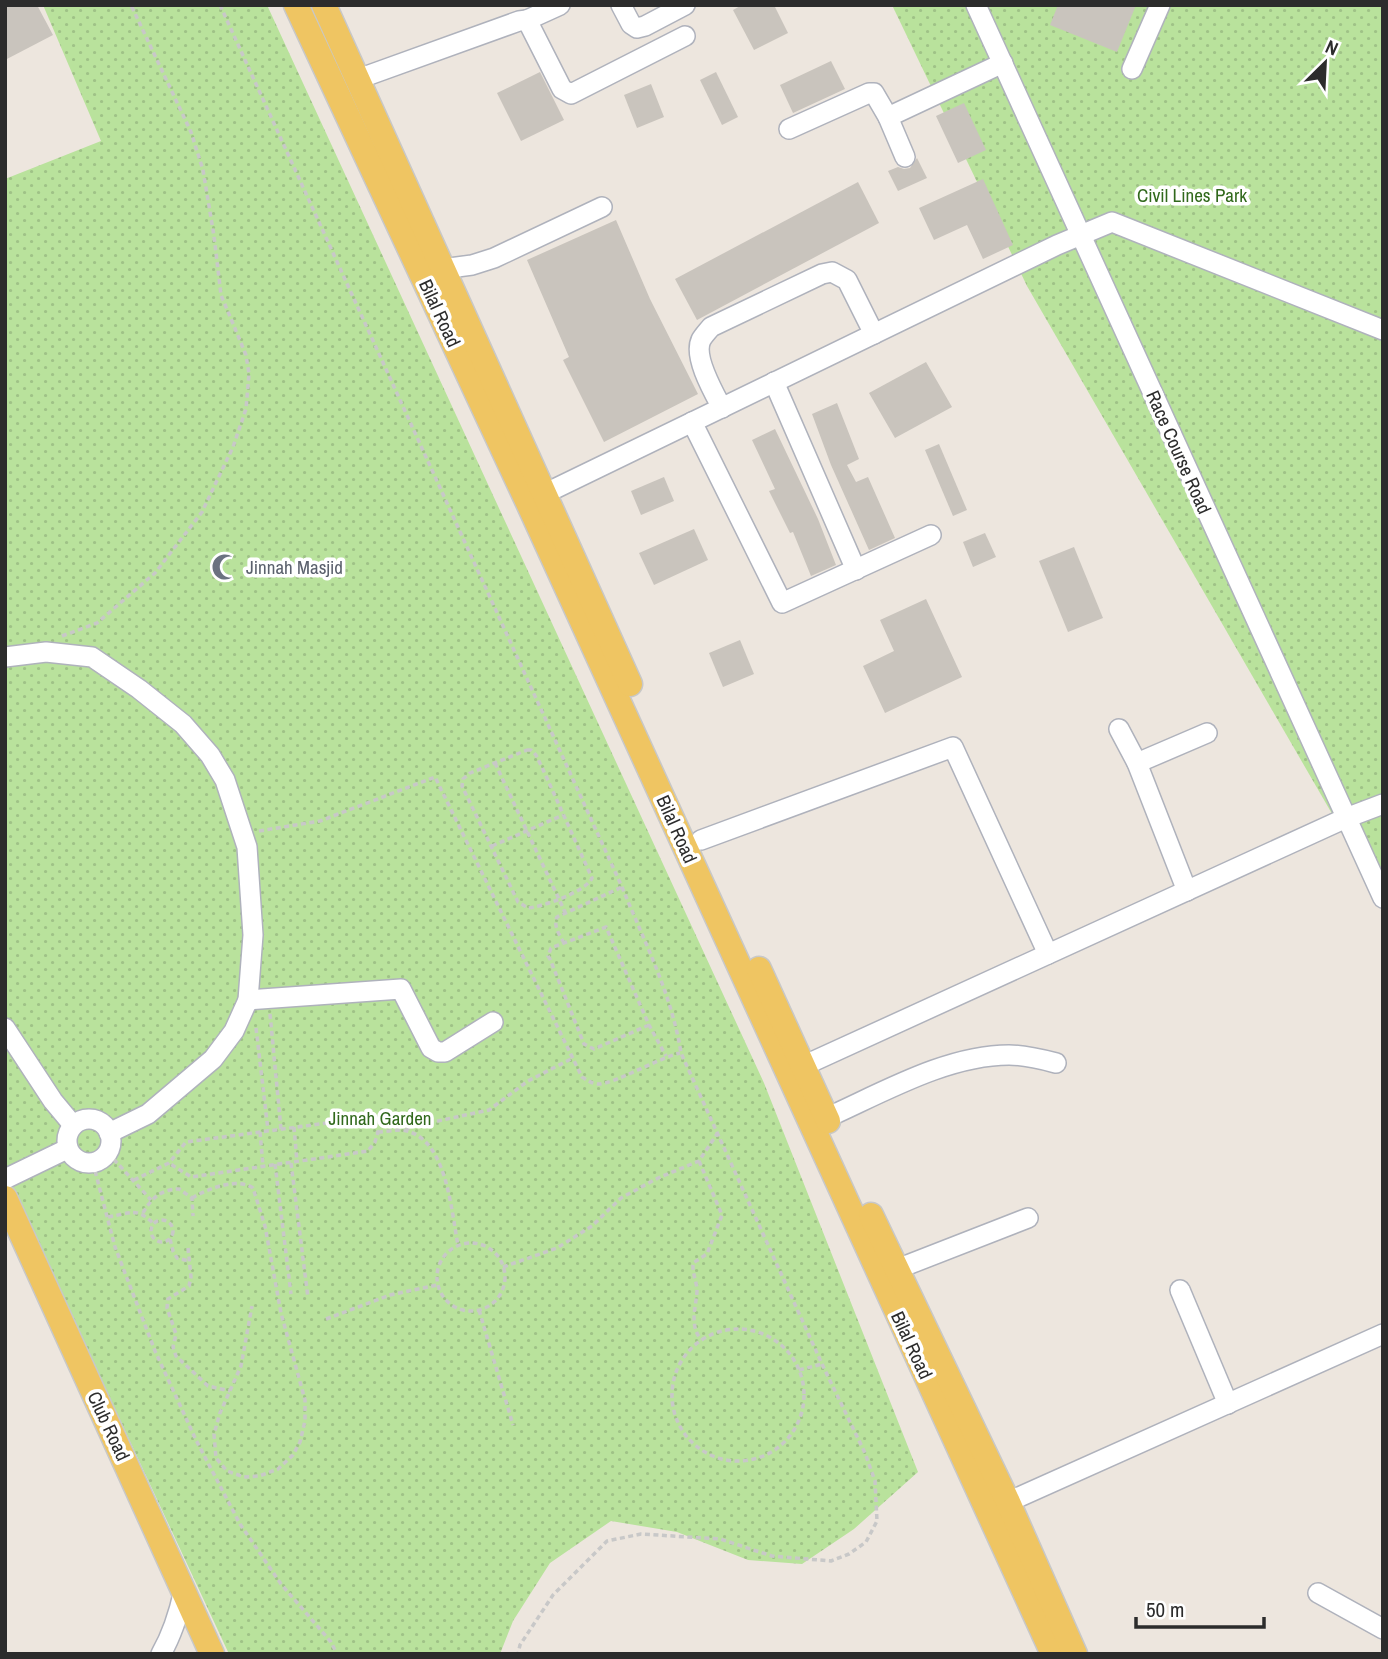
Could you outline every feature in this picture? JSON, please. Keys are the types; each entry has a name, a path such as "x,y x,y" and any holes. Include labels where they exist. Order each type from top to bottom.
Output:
{"main road":[{"name":"Bilal Road","path":"296,5 529,505 1054,1654"},
{"name":"Bilal Road","path":"324,5 803,1066 1008,1502 1075,1654"},
{"name":"Club Road","path":"5,1198 15,1236 212,1654"}],"street":[{"path":"358,79 527,20 560,5"},
{"path":"621,5 631,24 637,28 685,5"},
{"name":"Race Course Road","path":"976,5 1383,898"},
{"path":"1132,69 1160,5"},
{"path":"527,20 562,89 571,93 685,36"},
{"path":"888,117 1003,63"},
{"path":"789,129 874,93 888,117 905,157"},
{"path":"442,269 484,262 602,207"},
{"path":"544,494 1057,245 1112,222 1383,330"},
{"path":"722,408 698,350 711,327 822,274 832,272 846,280 874,334"},
{"path":"774,383 856,570"},
{"path":"692,422 782,603 931,535"},
{"path":"5,657 46,652 92,657 139,689 183,724 210,755 225,780 247,847 256,1000 213,1059 148,1114 109,1133"},
{"path":"1119,729 1137,763 1187,891"},
{"path":"1137,763 1207,733"},
{"path":"701,840 953,747 1048,954"},
{"path":"803,1066 1346,818 1383,804"},
{"path":"256,1000 401,989 431,1048 438,1052 445,1052 493,1022"},
{"path":"5,1027 53,1101 74,1125"},
{"path":"827,1118 941,1068 966,1061 1008,1055 1029,1056 1056,1063"},
{"path":"83,1120 103,1124 111,1143 101,1158 87,1164 75,1159 66,1140 74,1125 83,1120"},
{"path":"5,1179 68,1149"},
{"path":"897,1269 1028,1218"},
{"path":"1180,1290 1228,1404"},
{"path":"1008,1502 1383,1334"},
{"path":"161,1654 179,1615 184,1590"},
{"path":"1318,1593 1383,1629"}],"path":[{"path":"46,652 61,636 97,623 155,573 202,512 233,447 246,409 249,374 246,355 221,295 204,170 191,132 131,5"},
{"path":"220,5 622,887 667,995 681,1053 865,1453 875,1481 877,1521 866,1542 849,1554 831,1561 772,1556 720,1539 641,1534 607,1541 553,1595 520,1645 518,1654"},
{"path":"531,750 563,815 592,878 588,886 558,899 534,908 521,905 462,782 470,774 495,762 531,750"},
{"path":"495,762 565,912"},
{"path":"243,834 320,821 435,777 582,1077 597,1084 611,1081 666,1056 681,1053"},
{"path":"492,846 563,815"},
{"path":"564,943 555,921 565,912 622,887"},
{"path":"649,1026 594,1049 584,1044 548,956 551,948 606,927 649,1026 666,1056"},
{"path":"256,1000 281,1129"},
{"path":"256,1000 268,1130"},
{"path":"405,1131 410,1127 489,1110 528,1082 571,1059"},
{"path":"134,1180 169,1163 186,1142 357,1119 372,1122 378,1132 376,1142 368,1151 294,1162 191,1177 169,1163"},
{"path":"294,1127 294,1162 308,1298"},
{"path":"378,1132 405,1131 428,1144 438,1157 458,1245"},
{"path":"260,1132 263,1166"},
{"path":"503,1267 558,1248 592,1226 621,1198 699,1161 717,1134"},
{"path":"101,1158 134,1180 151,1200"},
{"path":"101,1158 108,1217 115,1247 155,1351 196,1440 234,1512 281,1584 331,1642 337,1654"},
{"path":"699,1161 722,1215 707,1254 693,1264 697,1292 693,1316 701,1340"},
{"path":"275,1164 291,1294"},
{"path":"192,1198 206,1190 245,1184 253,1188 262,1214 281,1313 305,1400 306,1421 293,1455 278,1469 258,1476 244,1477 227,1471 216,1458 214,1434 220,1413 241,1366 252,1306"},
{"path":"143,1213 151,1200 172,1189 184,1191 192,1198 193,1216"},
{"path":"108,1217 135,1211 143,1213 153,1223"},
{"path":"170,1238 165,1241 156,1240 150,1232 153,1223 158,1220 167,1221 173,1229 170,1238 173,1251 177,1258 189,1261"},
{"path":"458,1245 484,1246 498,1257 503,1267 504,1280 499,1296 479,1310 457,1308 444,1298 438,1285 440,1262 458,1245"},
{"path":"188,1248 191,1278 189,1286 169,1299 167,1308 176,1334 173,1347 176,1356 208,1386 230,1391"},
{"path":"326,1319 390,1294 438,1285"},
{"path":"479,1310 513,1425"},
{"path":"725,1330 751,1330 775,1340 793,1358 799,1370 804,1395 803,1408 799,1420 784,1442 763,1456 737,1461 725,1459 701,1449 683,1431 673,1407 671,1394 677,1369 683,1358 701,1340 725,1330"},
{"path":"799,1370 822,1364"}],"green space":[{"name":"Jinnah Garden","path":"43,5 267,5 764,1083 918,1472 854,1529 802,1564 748,1560 677,1532 611,1521 550,1563 513,1621 500,1654 229,1654 5,1173 5,179 101,141"},
{"name":"Civil Lines Park","path":"892,5 1383,5 1383,902 1027,286"}],"building":[{"path":"5,5 37,5 53,35 5,60"},
{"path":"742,5 774,5 788,33 754,50 733,10"},
{"path":"1058,5 1136,5 1117,52 1050,25"},
{"path":"831,61 845,89 793,113 780,85"},
{"path":"540,72 564,120 521,141 497,93"},
{"path":"716,72 738,117 722,125 700,80"},
{"path":"651,84 664,117 637,128 624,95"},
{"path":"964,103 986,150 958,163 936,116"},
{"path":"917,158 927,178 898,191 888,171 898,167 910,168"},
{"path":"983,179 1013,245 983,259 967,225 934,240 919,208"},
{"path":"858,182 879,223 697,320 675,279"},
{"path":"616,220 650,299 698,394 604,442 563,360 569,357 527,260"},
{"path":"926,362 952,407 895,438 869,393"},
{"path":"837,403 859,459 847,465 856,482 868,477 895,538 869,550 831,465 812,414"},
{"path":"775,429 818,519 836,565 811,576 793,532 790,533 769,491 775,489 752,440"},
{"path":"939,444 967,510 953,516 925,450"},
{"path":"664,477 674,501 641,515 631,491"},
{"path":"694,529 708,560 654,585 639,553"},
{"path":"985,533 996,557 973,567 963,542"},
{"path":"1074,547 1103,618 1068,632 1039,561"},
{"path":"926,599 962,677 885,713 863,666 894,651 880,620"},
{"path":"740,640 754,674 723,687 709,653"}],"place":[{"name":"Jinnah Masjid","path":"225,567"}]}
